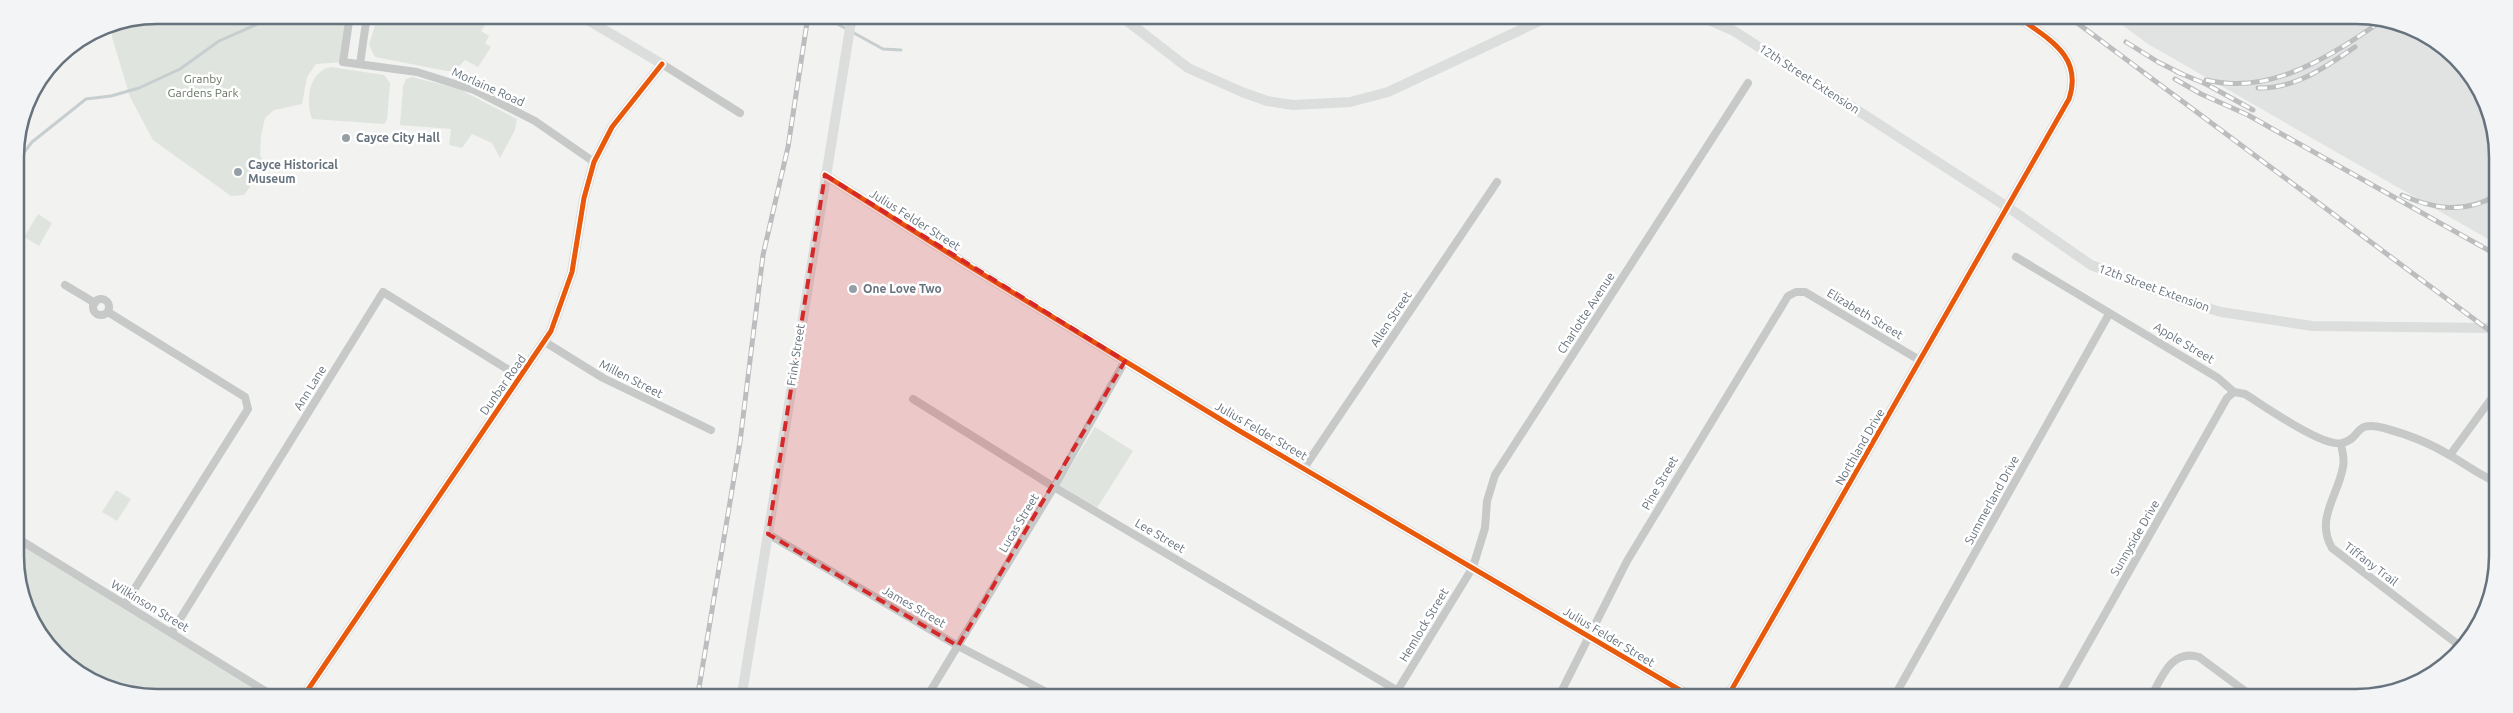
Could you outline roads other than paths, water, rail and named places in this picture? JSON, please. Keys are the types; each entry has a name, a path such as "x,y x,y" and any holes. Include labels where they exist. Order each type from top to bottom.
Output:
{"street":[{"name":"Morlaine Road","path":"349,24 343,62 417,72 474,90 535,121 594,162"},
{"path":"360,64 366,24"},
{"path":"594,24 740,113"},
{"name":"Frink Street","path":"743,689 851,24"},
{"path":"1131,24 1188,68 1242,92 1267,101 1293,106 1320,106 1350,102 1388,92 1533,24"},
{"name":"12th Street Extension","path":"1718,24 1734,31 2009,208 2091,266 2184,301 2221,312 2312,326 2489,328"},
{"name":"Northland Drive","path":"1732,689 1991,240 2069,99 2074,82 2072,67 2062,52 2027,24"},
{"name":"Dunbar Road","path":"308,689 545,342 555,321 572,272 584,198 594,162 612,127 662,64"},
{"name":"Charlotte Avenue","path":"1473,567 1485,528 1487,501 1496,475 1748,83"},
{"name":"Julius Felder Street","path":"825,175 1125,361 1678,689"},
{"name":"Allen Street","path":"1304,468 1497,182"},
{"name":"Apple Street","path":"2016,257 2218,378 2234,392 2245,394 2314,436 2331,443 2341,444"},
{"path":"65,284 95,303 99,300 106,301 109,307 108,312 245,397 248,409 125,604"},
{"name":"Ann Lane","path":"172,632 383,292 520,377"},
{"name":"Elizabeth Street","path":"1796,292 1805,292 1921,361"},
{"name":"Pine Street","path":"1563,689 1627,561 1782,303 1796,292"},
{"name":"Summerland Drive","path":"1899,689 2110,314"},
{"name":"Millen Street","path":"545,342 617,385 711,430"},
{"name":"Lucas Street","path":"932,689 1054,487 1125,361"},
{"name":"Sunnyside Drive","path":"2063,689 2227,398 2234,392"},
{"name":"Lee Street","path":"913,399 1054,487 1389,689"},
{"path":"2450,455 2489,402"},
{"path":"2341,444 2349,440 2361,427 2370,425 2396,432 2450,455 2489,478"},
{"name":"Tiffany Trail","path":"2341,444 2343,467 2324,521 2325,532 2332,548 2456,643"},
{"name":"James Street","path":"768,534 958,646 1040,689"},
{"name":"Wilkinson Street","path":"24,542 262,689"},
{"name":"Hemlock Street","path":"1398,689 1473,567"},
{"path":"2156,689 2172,662 2182,655 2190,654 2199,657 2241,689"}],"waterway":[{"path":"24,152 32,142 86,99 111,96 139,88 180,69 219,41 258,24"},
{"path":"838,24 883,49 901,50"}],"railway":[{"path":"699,689 740,442 763,255 788,147 807,24"},
{"path":"2079,24 2489,330"},
{"path":"2206,80 2230,83 2254,82 2278,77 2322,59 2375,25"},
{"path":"2126,42 2182,74"},
{"path":"2258,88 2285,85 2297,81 2321,69 2355,47"},
{"path":"2177,72 2206,84 2253,110"},
{"path":"2175,79 2201,94 2248,115 2489,251"},
{"path":"2402,195 2425,204 2448,207 2472,205 2489,199"}],"place":[{"name":"Cayce City Hall","path":"346,138"},
{"name":"Cayce Historical Museum","path":"238,172"},
{"name":"One Love Two","path":"853,289"}],"park label":[{"name":"Granby Gardens Park","path":"203,86"}]}
